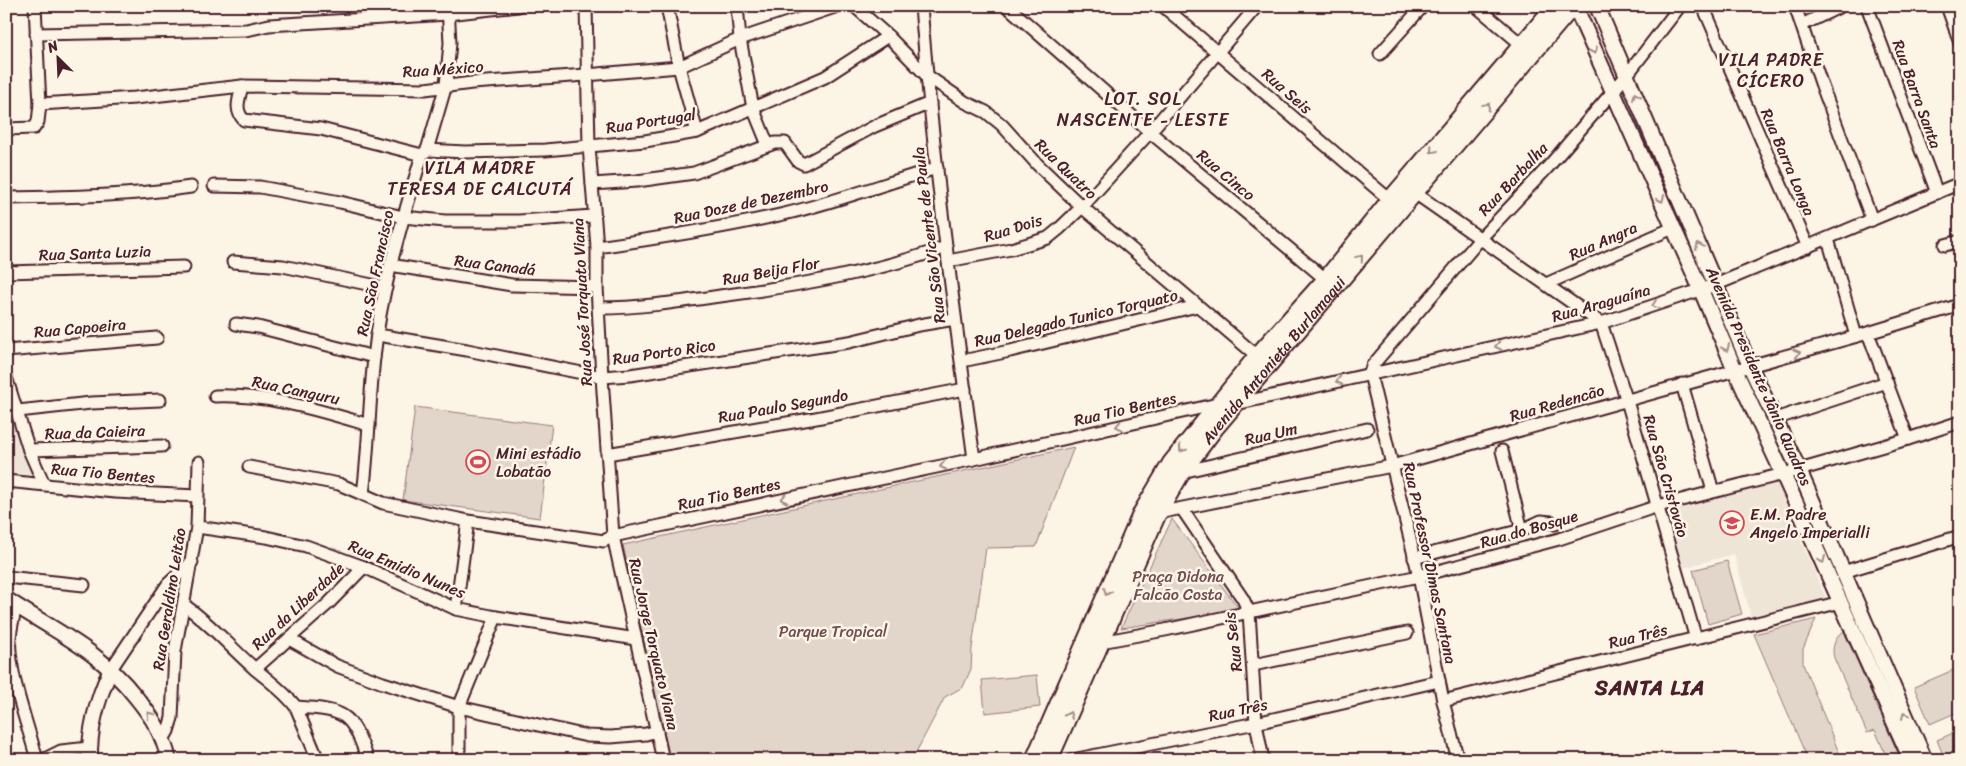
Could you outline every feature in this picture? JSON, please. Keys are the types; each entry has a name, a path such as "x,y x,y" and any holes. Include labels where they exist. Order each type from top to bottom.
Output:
{"main road":[{"name":"Avenida Antonieta Burlamaqui","path":"1141,532 1142,512 1171,463 1218,404 1242,385 1331,283 1415,193 1521,44 1555,6"},
{"name":"Avenida Antonieta Burlamaqui","path":"1034,760 1141,532 1158,513 1182,472 1236,404 1242,385 1257,356 1331,283 1390,200 1574,6"},
{"path":"1218,404 1236,404"},
{"name":"Avenida Antonieta Burlamaqui","path":"1049,760 1101,642 1132,553"}],"street":[{"path":"6,129 36,127 38,122 40,104 35,6"},
{"path":"36,34 182,30 232,31 448,10 518,6"},
{"name":"Rua José Torquato Viana","path":"586,6 589,146 597,247 597,287 606,454 613,536"},
{"path":"667,6 679,67 696,132"},
{"path":"737,6 740,39 753,108 768,145"},
{"name":"Rua México","path":"40,104 135,98 242,86 424,88 679,67 740,39 810,11 838,6"},
{"name":"Rua Quatro","path":"854,6 888,36 926,75 965,102 986,112 1002,125 1038,165 1082,207 1257,356"},
{"name":"Rua São Vicente de Paula","path":"920,6 946,247 974,459"},
{"name":"Rua Cinco","path":"1007,6 1150,132 1331,283"},
{"name":"Rua Seis","path":"1163,6 1390,200"},
{"name":"Rua Dois","path":"948,261 1011,249 1048,238 1082,207 1150,132 1257,6"},
{"path":"1380,54 1423,6"},
{"path":"1476,6 1521,44"},
{"name":"Avenida Presidente Jânio Quadros","path":"1574,6 1701,290 1734,370 1783,474 1911,760"},
{"name":"Avenida Presidente Jânio Quadros","path":"1597,6 1750,366 1798,470 1925,760"},
{"name":"Rua Barbalha","path":"1370,374 1374,362 1480,238 1548,167 1627,75 1680,6"},
{"name":"Rua Barra Longa","path":"1703,6 1808,248"},
{"path":"1796,6 1820,83 1872,220"},
{"path":"1802,26 1841,6"},
{"name":"Rua Barra Santa","path":"1867,6 1937,193"},
{"path":"1947,6 1960,43"},
{"name":"Rua São Francisco","path":"363,494 374,357 390,265 403,218 446,86 450,43 448,10"},
{"name":"Rua Portugal","path":"242,86 238,105 240,115 244,120 321,128 425,152 501,152 589,146 672,137 696,132 825,77 888,36"},
{"path":"592,184 646,180 694,173 775,143 785,143 798,161 804,164 875,126 930,103"},
{"name":"Rua Doze de Dezembro","path":"597,247 664,237 784,214 833,201 937,168"},
{"name":"Rua Araguaína","path":"1236,404 1601,324 1715,285 1808,248 1960,183"},
{"path":"214,186 260,187 298,193 403,218 483,222 594,216"},
{"path":"6,198 107,196 191,187"},
{"path":"1415,193 1601,324"},
{"name":"Rua Angra","path":"1546,284 1673,228"},
{"path":"1828,239 1856,336"},
{"path":"1945,245 1960,241"},
{"name":"Rua Beija Flor","path":"598,308 656,305 782,287 858,272 924,255 946,247"},
{"path":"233,262 283,266 386,288"},
{"name":"Rua Canadá","path":"390,265 512,285 597,287"},
{"name":"Rua Santa Luzia","path":"6,272 184,267"},
{"name":"Rua Redencão","path":"1158,513 1392,466 1868,333 1960,305"},
{"name":"Rua Delegado Tunico Torquato","path":"962,361 1197,306"},
{"name":"Rua Porto Rico","path":"378,335 467,350 602,377 630,375 849,342 919,325 955,319"},
{"path":"236,324 258,327 374,357"},
{"name":"Rua São Cristovão","path":"1601,324 1627,401 1696,639"},
{"path":"1868,333 1908,439"},
{"name":"Rua Capoeira","path":"6,351 157,338"},
{"name":"Rua Professor Dimas Santana","path":"1370,374 1419,576 1443,702 1458,760"},
{"path":"6,377 29,450 44,484"},
{"path":"1775,419 1887,382"},
{"path":"1682,384 1713,491"},
{"name":"Rua Paulo Segundo","path":"606,454 816,418 965,389"},
{"name":"Rua Canguru","path":"215,396 240,395 280,400 369,425"},
{"path":"18,411 90,403 160,400"},
{"name":"Rua Tio Bentes","path":"249,467 339,484 383,503 468,522 604,540 613,536 974,459 1218,404"},
{"name":"Rua do Bosque","path":"1101,642 1419,576 1559,538 1658,506 1908,439 1960,422"},
{"name":"Rua Um","path":"1182,472 1367,429"},
{"name":"Rua da Caieira","path":"29,450 162,446"},
{"path":"1502,451 1522,530"},
{"name":"Rua Geraldino Leitão","path":"164,738 172,718 175,650 197,527 199,462"},
{"name":"Rua Tio Bentes","path":"6,481 106,492 197,496"},
{"name":"Rua Seis","path":"1182,509 1243,599 1248,612 1256,723 1263,760"},
{"path":"1414,558 1522,530 1541,521 1555,524"},
{"path":"456,609 468,522"},
{"name":"Rua Emidio Nunes","path":"197,527 284,541 329,554 364,567 456,609 636,639"},
{"name":"Rua Jorge Torquato Viana","path":"613,536 663,760"},
{"path":"1843,572 1960,536"},
{"path":"43,760 61,751 89,754 99,698 111,669 168,584 192,562"},
{"name":"Rua da Liberdade","path":"255,669 329,603 364,567"},
{"path":"6,577 84,585"},
{"path":"11,602 82,646 122,678 153,718 164,738 168,760"},
{"path":"11,602 10,651 18,690 37,760"},
{"path":"1841,602 1860,611"},
{"name":"Rua Três","path":"1443,702 1841,602"},
{"path":"184,605 255,669 284,692 296,707 318,760"},
{"path":"459,760 459,707 496,617"},
{"path":"1253,665 1407,633"},
{"path":"289,639 337,666 459,707 586,736 611,737 646,734 657,731"},
{"name":"Rua Três","path":"1072,760 1256,723 1439,681"},
{"path":"296,707 338,711 348,718 361,740 368,760"}],"shaded area":[{"path":"6,400 32,474 6,476"},
{"path":"1778,483 1798,535 1826,598 1751,617 1734,554 1683,568 1667,512"}],"green space":[{"name":"Mini estádio Lobatão","path":"415,407 552,425 540,518 403,500"},
{"name":"Parque Tropical","path":"1074,447 1036,547 986,548 972,648 971,669 963,687 945,697 912,760 670,760 623,545"},
{"name":"Praça Didona Falcão Costa","path":"1172,519 1240,610 1121,628"},
{"path":"1727,561 1742,614 1708,624 1693,570"},
{"path":"1816,619 1803,649 1803,664 1842,760 1808,760 1754,634"},
{"path":"1844,631 1901,760 1888,760 1875,730 1867,733 1834,658 1834,643"},
{"path":"1960,667 1960,711 1930,724 1914,687"},
{"path":"1037,675 1040,707 985,713 982,680"},
{"path":"1960,730 1960,760 1945,760 1937,740"}],"place":[{"name":"Mini estádio Lobatão","path":"478,462"},
{"name":"E.M. Padre Angelo Imperialli","path":"1732,523"}],"district":[{"name":"VILA PADRE CÍCERO","path":"1771,70"},
{"name":"LOT. SOL NASCENTE - LESTE","path":"1143,109"},
{"name":"VILA MADRE TERESA DE CALCUTÁ","path":"480,178"},
{"name":"SANTA LIA","path":"1650,688"}]}
